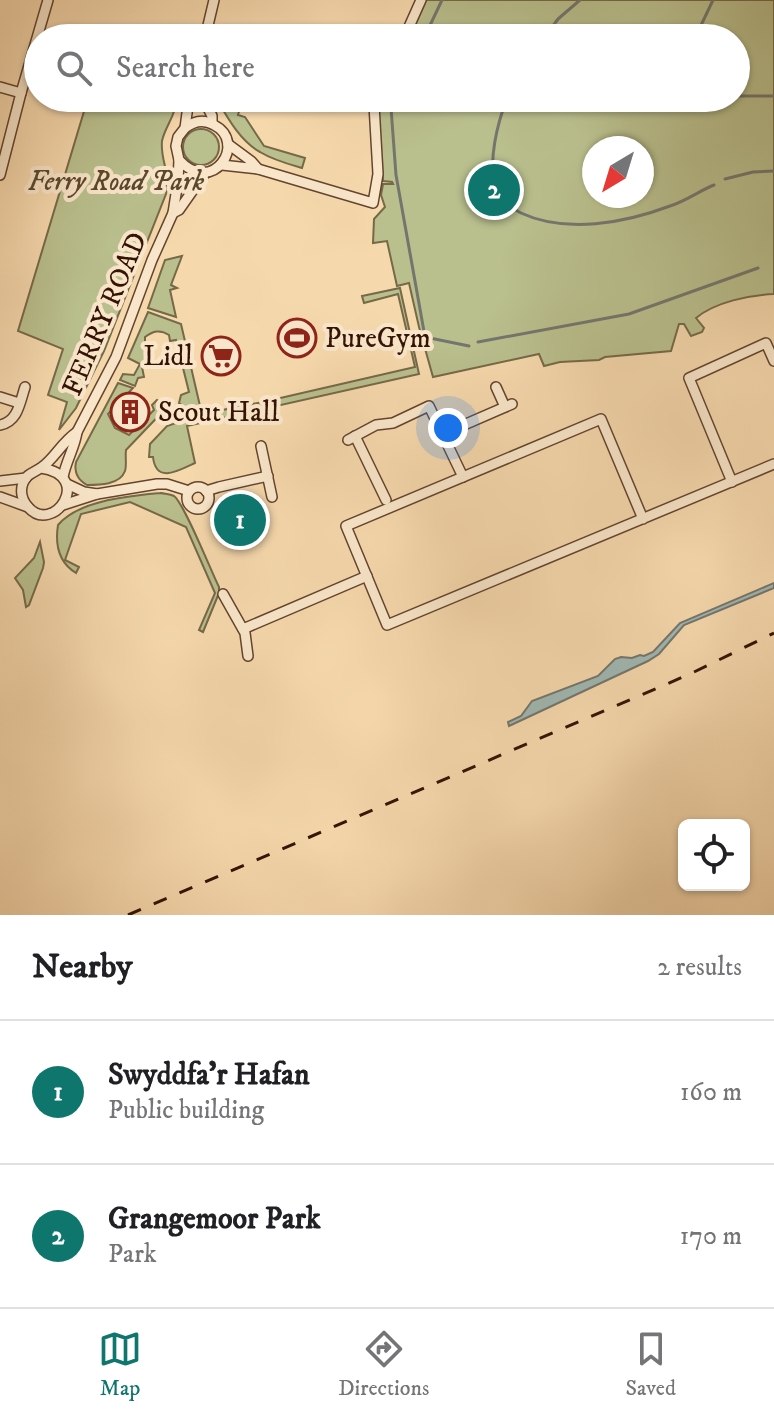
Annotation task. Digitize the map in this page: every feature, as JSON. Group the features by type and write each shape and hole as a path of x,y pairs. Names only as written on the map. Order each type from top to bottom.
{"street":[{"path":"41,24 48,0"},
{"path":"208,24 214,0"},
{"path":"410,24 421,0"},
{"path":"0,175 24,83"},
{"path":"0,87 21,93"},
{"name":"FERRY ROAD","path":"63,505 67,496 66,461 77,432 116,357 173,213 178,185 176,146 185,128 187,112"},
{"path":"210,112 212,123"},
{"path":"185,128 196,122 212,123 220,128 228,144 228,153 222,165 258,169 373,203 378,174 374,112"},
{"path":"228,144 258,169"},
{"path":"179,160 196,173 205,173"},
{"name":"FERRY ROAD","path":"173,213 179,210 205,173 222,165"},
{"path":"732,482 689,378 766,343 774,361"},
{"path":"0,425 12,421 25,387"},
{"path":"443,434 509,406 496,387"},
{"path":"0,397 19,403"},
{"path":"386,500 352,438 376,425 393,423 429,406 463,477"},
{"path":"643,519 601,419 346,526 387,625 643,519 732,482 774,464"},
{"name":"FERRY ROAD","path":"0,481 26,478 41,468 67,438 77,432"},
{"path":"261,446 272,497"},
{"path":"41,468 54,470 84,492 97,494"},
{"path":"206,491 208,502 205,507 191,508 187,497 189,491 196,487 206,491 268,476"},
{"path":"26,478 22,493 28,507"},
{"path":"0,497 43,514 97,494 157,484 189,491"},
{"path":"243,629 367,576"},
{"path":"223,594 243,629 248,656"}],"green space":[{"path":"426,0 774,0 774,294 744,298 704,312 696,318 704,328 702,332 691,336 684,324 679,324 671,351 544,366 539,354 433,377 409,283 397,286 387,241 373,243 374,219 385,207 381,195 383,184 392,182 383,181 378,112 750,112 750,24 415,24"},
{"name":"Ferry Road Park","path":"84,112 174,112 162,141 166,194 104,351 76,408 59,430 67,402 48,395 63,349 18,331"},
{"path":"225,112 239,112 238,115 245,117 264,146 305,158 302,168 265,155 246,142"},
{"path":"201,129 214,134 219,147 214,160 201,165 188,160 183,147 188,134"},
{"path":"182,256 171,285 177,288 170,290 176,317 148,308 165,260"},
{"path":"400,288 419,374 187,426 195,463 169,473 158,470 153,457 149,457 150,444 167,426 202,414 415,367 398,294 364,303 362,296"},
{"path":"148,312 181,324 200,406 186,408 179,403 181,395 189,392 176,340 170,341 169,335 163,332 154,332 145,337 149,365 142,367 144,377 138,378 135,386 120,380 123,374 134,375 140,364 128,358"},
{"path":"118,383 133,388 108,414 115,428 129,435 154,410 152,405 157,400 169,405 126,450 126,469 119,479 87,485 77,475 76,462"},
{"path":"161,493 174,496 178,501 219,587 203,632 199,630 215,593 186,527 130,502 81,514 65,560 79,567 76,573 65,564 59,552 58,525 79,510 106,501"},
{"path":"40,542 43,568 26,607 23,590 15,578 34,558"}],"water":[{"path":"774,583 774,588 684,625 659,654 648,661 509,726 508,722 521,716 532,701 598,676 615,659 653,652 680,623"}],"waterway":[{"path":"431,24 442,0"},
{"path":"554,24 580,0"},
{"path":"702,24 713,0"},
{"path":"750,96 774,96"},
{"path":"391,112 396,175 425,337 469,346"},
{"path":"502,112 493,166 496,188 509,206 538,219 576,224 615,221 676,204 714,185"},
{"path":"725,179 774,171"},
{"path":"478,342 629,314 758,268"}],"railway":[{"path":"128,915 690,674 774,633"}],"place":[{"name":"Grangemoor Park","path":"494,190"},
{"name":"PureGym","path":"297,338"},
{"name":"Lidl","path":"221,356"},
{"name":"Scout Hall","path":"130,412"},
{"name":"Swyddfa’r Hafan","path":"240,520"}]}
